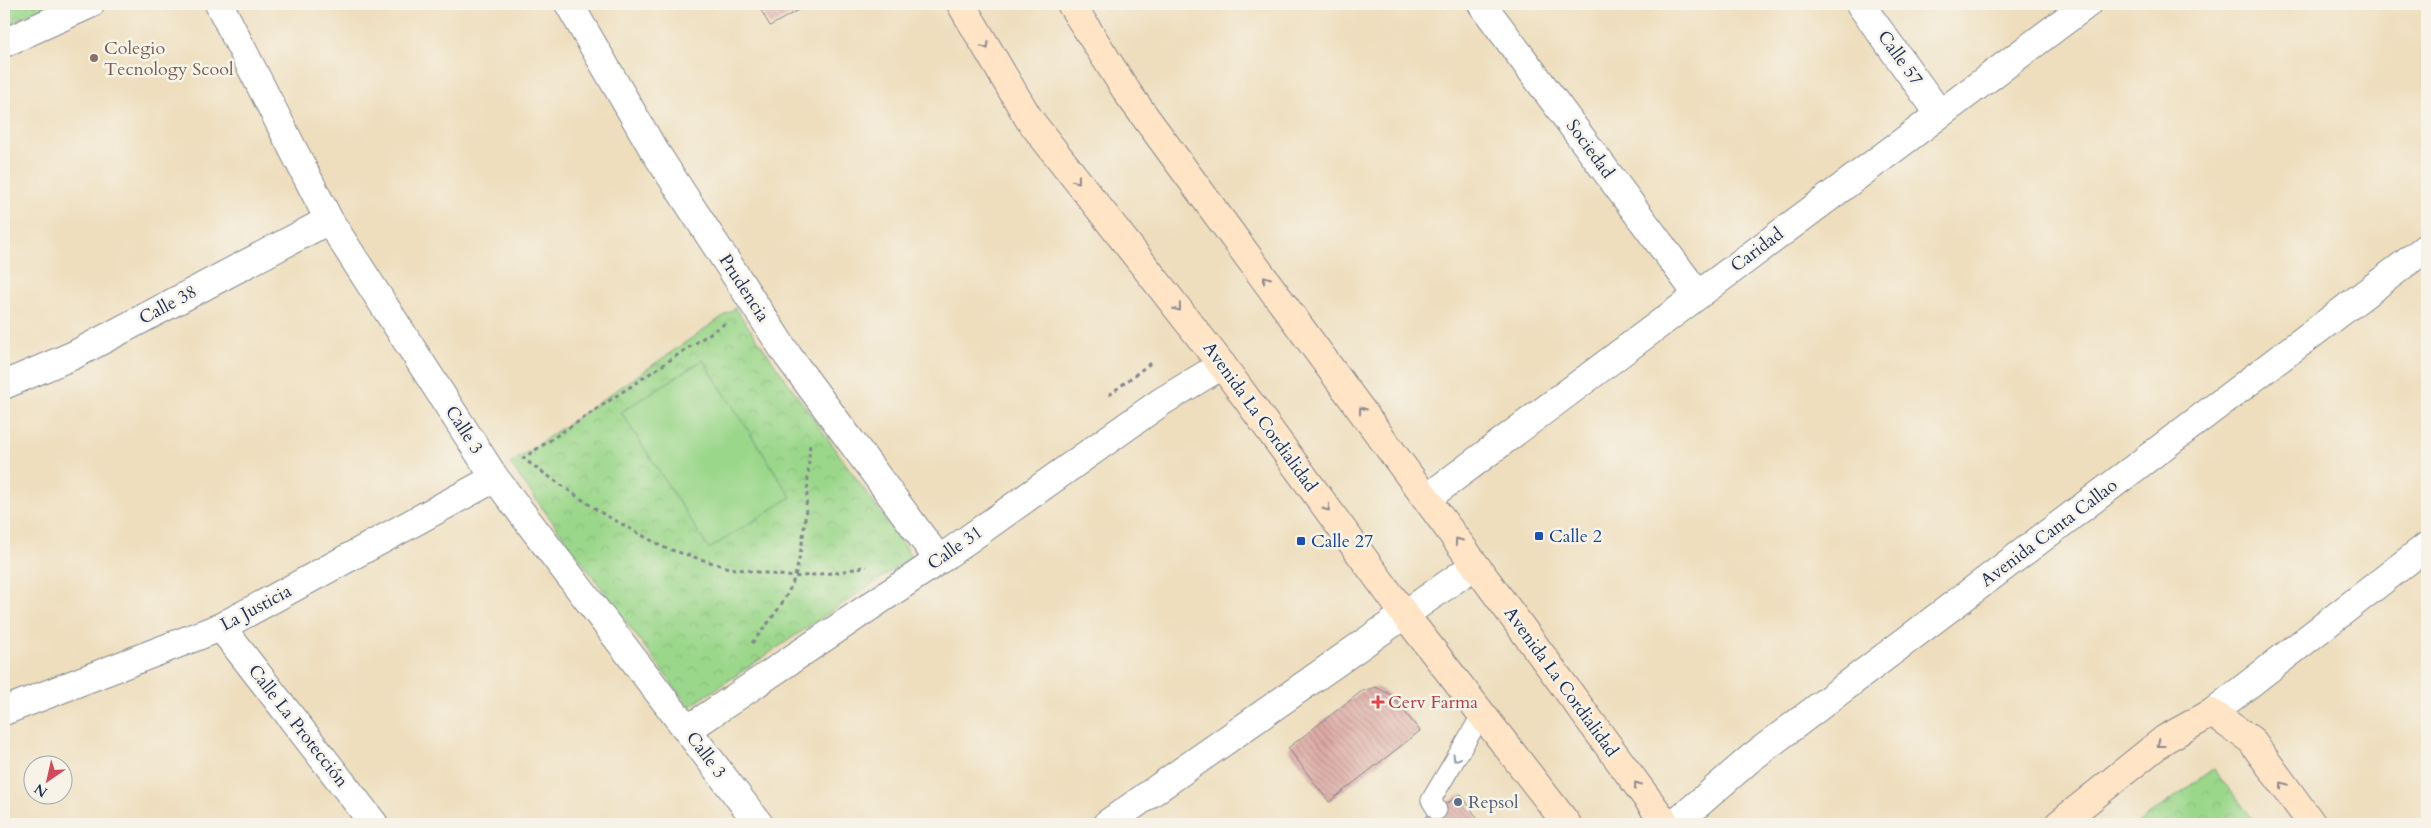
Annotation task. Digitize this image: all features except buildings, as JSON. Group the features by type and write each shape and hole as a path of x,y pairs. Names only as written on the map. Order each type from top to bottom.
{"main road":[{"name":"Avenida La Cordialidad","path":"961,4 1030,119 1222,364 1405,615 1481,716 1567,824"},
{"name":"Avenida La Cordialidad","path":"1071,4 1129,95 1666,824"},
{"path":"2059,824 2165,739 2212,713 2251,740 2312,824"}],"street":[{"path":"4,44 90,4"},
{"name":"Calle 3","path":"219,4 330,220 495,478 759,824"},
{"name":"Prudencia","path":"569,4 652,147 788,356 939,560"},
{"name":"Sociedad","path":"1482,4 1698,295"},
{"name":"Calle 57","path":"1860,4 1939,113"},
{"name":"Caridad","path":"1427,498 2087,4"},
{"name":"Calle 38","path":"4,385 74,355 330,220"},
{"name":"Avenida Canta Callao","path":"1675,824 1751,758 2427,247"},
{"name":"Calle 31","path":"687,730 939,560 1161,402 1222,364"},
{"name":"La Justicia","path":"4,711 221,627 495,478"},
{"path":"2212,713 2427,546"},
{"path":"1107,824 1475,565"},
{"name":"Calle La Protección","path":"221,627 374,824"}],"lane":[{"path":"1437,810 1431,800 1481,716"}],"path":[{"path":"495,478 754,304"},
{"path":"724,324 730,332"},
{"path":"805,435 816,450"},
{"path":"748,649 778,609 794,577 805,519 810,443"},
{"path":"523,459 600,512 665,548 729,568 794,577 840,572 875,564"}],"green space":[{"path":"4,4 50,4 4,27"},
{"path":"735,308 912,557 689,707 510,464"},
{"path":"703,360 791,497 709,549 621,412"},
{"path":"2213,769 2257,824 2137,824"}],"place":[{"name":"Colegio Tecnology Scool","path":"94,58"},
{"name":"Calle 2","path":"1539,536"},
{"name":"Calle 27","path":"1301,541"},
{"name":"Cerv Farma","path":"1378,702"},
{"name":"Repsol","path":"1458,802"}]}
